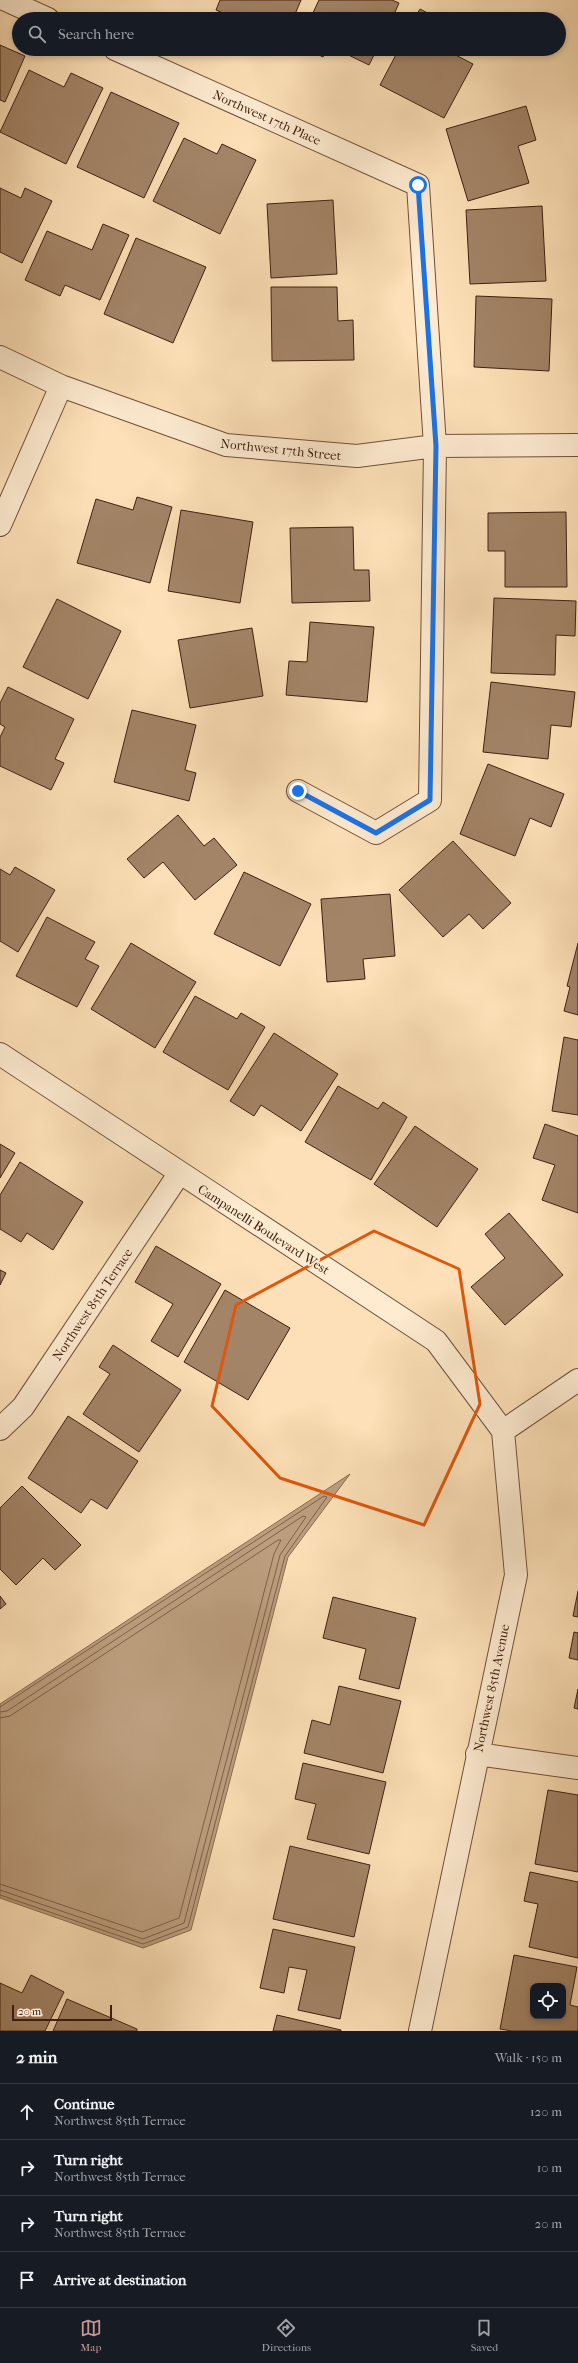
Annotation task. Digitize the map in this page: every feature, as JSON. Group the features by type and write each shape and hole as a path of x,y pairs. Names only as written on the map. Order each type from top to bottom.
{"street":[{"path":"6,0 33,12"},
{"name":"Northwest 17th Place","path":"131,56 418,185 436,446"},
{"name":"Northwest 17th Street","path":"0,357 61,386 226,445 357,456 436,446 578,444"},
{"path":"0,525 61,386"},
{"path":"298,791 376,833 430,800 436,446"},
{"name":"Campanelli Boulevard West","path":"0,1054 179,1174 436,1341 503,1431"},
{"name":"Northwest 85th Terrace","path":"0,1429 23,1407 179,1174"},
{"path":"503,1431 578,1380"},
{"name":"Northwest 85th Avenue","path":"420,2031 477,1754 516,1575 503,1431"},
{"path":"477,1754 578,1768"}],"highlighted area":[{"path":"374,1231 459,1269 480,1404 424,1525 280,1478 212,1406 236,1305"}],"water":[{"path":"350,1474 288,1557 191,1930 143,1948 0,1898 0,1704"}],"building":[{"path":"220,0 301,0 296,12 221,12 216,10"},
{"path":"319,0 392,0 399,3 395,12 313,12"},
{"path":"420,9 426,12 418,12"},
{"path":"0,45 12,50 12,56 25,56 5,102 0,100"},
{"path":"350,56 374,56 369,65"},
{"path":"395,56 458,56 473,64 444,118 380,85"},
{"path":"29,70 64,87 71,73 103,88 66,164 0,132"},
{"path":"111,92 179,123 144,198 77,167"},
{"path":"526,106 536,140 518,146 529,183 468,201 446,129"},
{"path":"184,138 217,154 222,144 256,160 220,234 153,201"},
{"path":"0,188 21,198 25,188 52,201 22,263 0,252"},
{"path":"333,200 337,274 271,278 267,204"},
{"path":"542,206 546,281 470,284 466,210"},
{"path":"103,224 129,235 100,300 65,285 60,296 25,280 47,231 92,250"},
{"path":"136,238 206,267 173,343 104,314"},
{"path":"271,287 337,287 338,321 353,320 354,360 272,361"},
{"path":"476,296 552,299 549,371 474,367"},
{"path":"137,497 172,507 150,583 77,563 96,499 133,510"},
{"path":"181,510 253,522 240,603 168,591"},
{"path":"566,512 567,587 505,587 505,551 488,551 488,513"},
{"path":"353,527 354,570 369,570 370,601 292,603 290,528"},
{"path":"494,598 576,601 575,636 556,635 555,675 491,673"},
{"path":"57,599 121,631 88,699 23,667"},
{"path":"310,622 374,627 367,702 286,695 289,661 307,662"},
{"path":"252,628 263,696 190,708 178,640"},
{"path":"491,682 575,692 571,727 551,725 548,759 483,752"},
{"path":"8,687 74,719 55,759 64,763 51,790 0,766 0,737 5,727 0,724 0,703"},
{"path":"132,710 196,725 185,770 196,773 189,801 114,782"},
{"path":"488,764 564,794 551,827 530,818 515,856 460,834"},
{"path":"178,815 204,846 214,838 237,865 195,900 163,862 144,878 127,859"},
{"path":"453,841 511,903 483,929 469,914 443,937 399,890"},
{"path":"15,867 55,890 18,952 0,941 0,869 10,875"},
{"path":"244,872 311,904 280,966 214,934"},
{"path":"390,894 395,956 363,959 365,979 327,982 321,899"},
{"path":"47,917 95,942 85,959 99,966 77,1007 16,976"},
{"path":"131,943 196,982 155,1048 91,1009"},
{"path":"578,943 578,1015 564,1011 570,987 567,986"},
{"path":"195,996 237,1019 241,1013 265,1027 228,1090 163,1052"},
{"path":"274,1033 338,1074 301,1131 261,1105 254,1116 230,1101"},
{"path":"564,1037 578,1040 578,1115 552,1111"},
{"path":"338,1086 378,1109 383,1102 407,1117 371,1180 305,1142"},
{"path":"545,1124 578,1136 578,1213 542,1200 555,1165 533,1158"},
{"path":"415,1126 478,1169 437,1227 374,1184"},
{"path":"0,1144 15,1153 0,1178"},
{"path":"20,1162 83,1202 53,1250 27,1233 21,1242 0,1229 0,1195"},
{"path":"509,1213 563,1275 505,1325 471,1287 505,1258 485,1234"},
{"path":"156,1246 221,1284 178,1357 151,1341 173,1304 135,1282"},
{"path":"0,1270 6,1273 0,1285"},
{"path":"225,1290 290,1328 248,1400 184,1362"},
{"path":"113,1345 181,1390 139,1452 83,1414 110,1374 99,1367"},
{"path":"68,1416 138,1461 107,1509 91,1499 81,1513 28,1478"},
{"path":"22,1486 81,1545 55,1570 43,1558 16,1585 0,1569 0,1508"},
{"path":"578,1591 578,1617 573,1616"},
{"path":"0,1596 6,1604 0,1609"},
{"path":"333,1597 416,1618 399,1689 359,1679 366,1649 323,1638"},
{"path":"574,1632 578,1633 578,1660 569,1658"},
{"path":"339,1686 401,1701 383,1773 304,1753 312,1720 330,1725"},
{"path":"578,1689 578,1709 574,1708"},
{"path":"303,1763 386,1782 369,1854 307,1839 316,1804 295,1799"},
{"path":"548,1790 578,1795 578,1872 535,1864"},
{"path":"290,1846 370,1865 354,1937 273,1919"},
{"path":"530,1872 578,1882 578,1958 529,1947 538,1904 524,1901"},
{"path":"273,1929 355,1947 340,2019 298,2010 307,1970 289,1967 284,1993 260,1988"},
{"path":"514,1955 577,1967 570,2005 578,2007 578,2031 512,2031 500,2029"},
{"path":"31,1975 64,1992 45,2031 0,2031 0,1983 22,1993"},
{"path":"67,1999 137,2029 137,2031 53,2031"},
{"path":"277,2015 341,2030 341,2031 273,2031"}],"route":[{"path":"298,791 376,833 430,800 436,446 418,185"}]}
